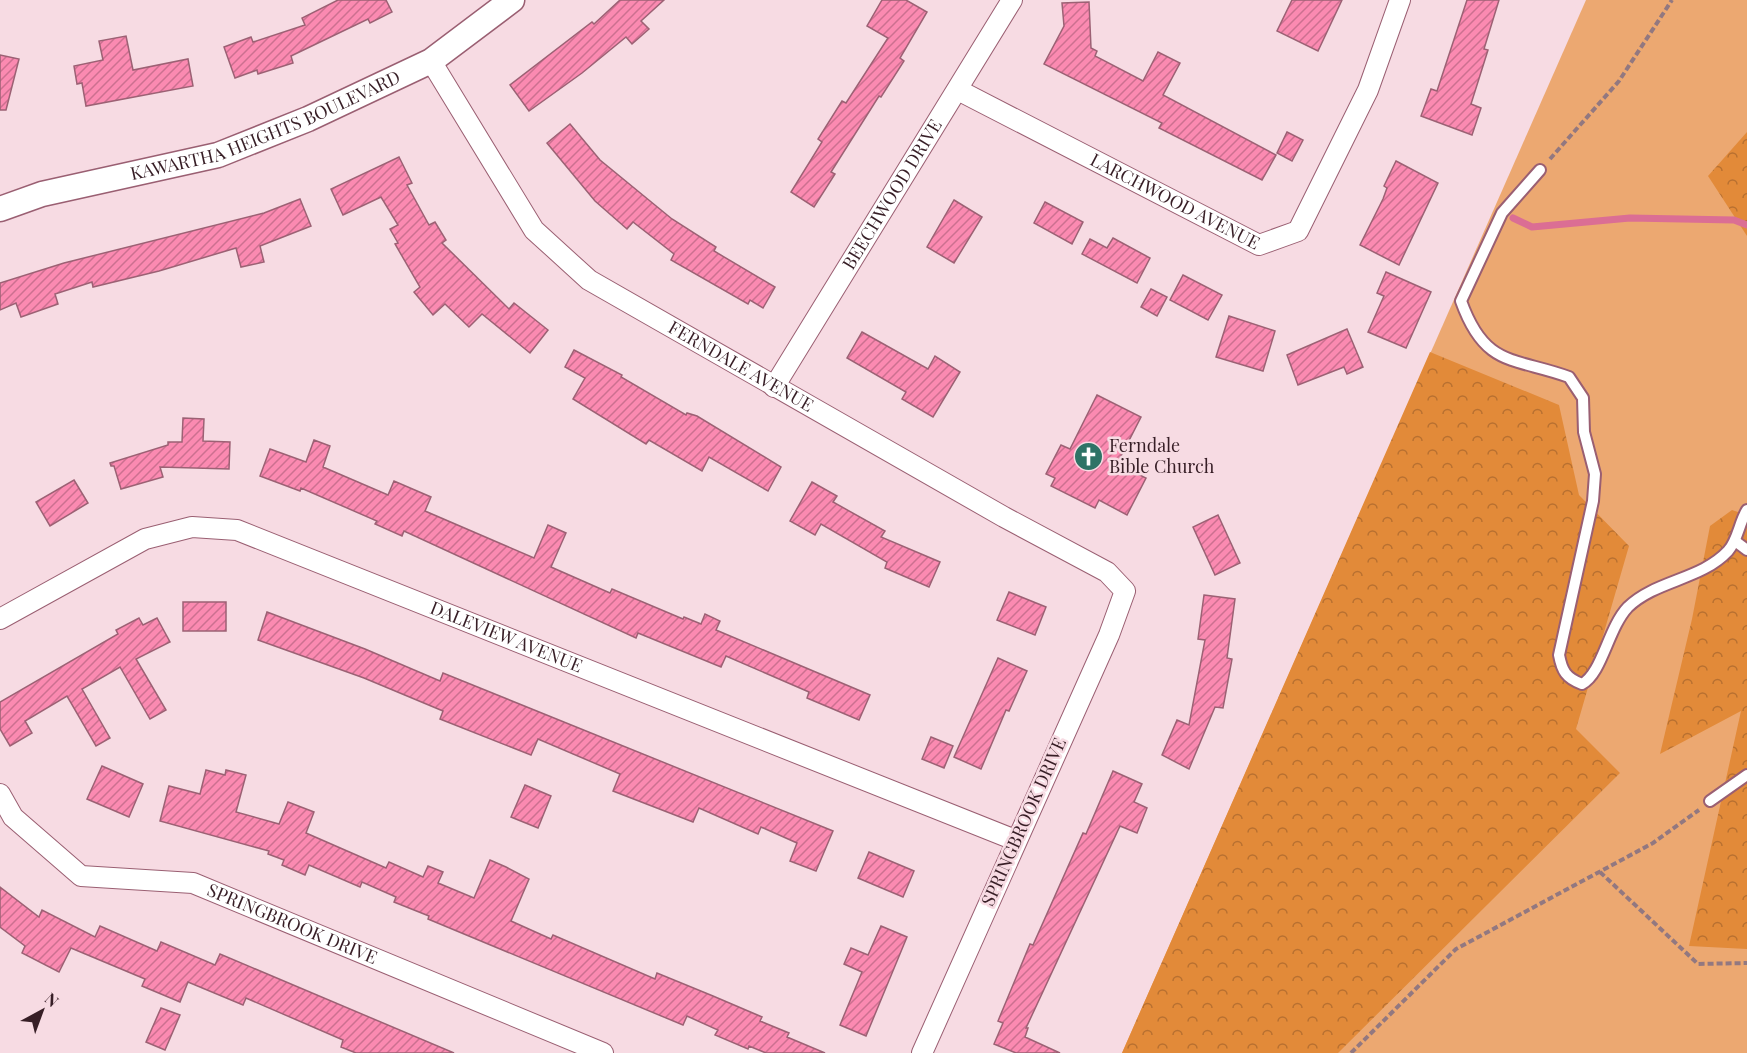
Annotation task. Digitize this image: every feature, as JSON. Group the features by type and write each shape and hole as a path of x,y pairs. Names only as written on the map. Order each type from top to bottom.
{"street":[{"name":"KAWARTHA HEIGHTS BOULEVARD","path":"0,209 42,194 218,155 308,118 431,61 512,0"},
{"name":"BEECHWOOD DRIVE","path":"774,387 1012,0"},
{"name":"LARCHWOOD AVENUE","path":"958,90 1259,245 1298,231 1368,90 1400,0"},
{"name":"FERNDALE AVENUE","path":"431,61 534,230 589,280 1004,518 1107,572 1125,591"},
{"name":"DALEVIEW AVENUE","path":"0,619 145,539 192,527 237,530 1015,840"},
{"name":"SPRINGBROOK DRIVE","path":"922,1053 1108,635 1125,591"},
{"name":"SPRINGBROOK DRIVE","path":"0,794 13,817 81,876 194,884 603,1053"}],"lane":[{"path":"1540,170 1502,213 1461,301 1478,335 1498,357 1569,377 1583,398 1584,432 1595,474 1594,492 1559,655 1562,670 1572,681 1582,684 1590,680 1597,671 1609,636 1629,606 1699,573 1720,558 1735,541 1747,510"},
{"path":"1735,541 1747,550"},
{"path":"1710,801 1747,776"}],"path":[{"path":"1540,170 1619,81 1672,0"},
{"path":"1351,1053 1456,949 1653,843 1710,801"},
{"path":"1600,872 1698,964 1747,963"}],"shaded area":[{"path":"1586,0 1747,0 1747,1053 1122,1053"}],"green space":[{"path":"1747,132 1747,236 1708,176"},
{"path":"1430,352 1559,405 1579,495 1629,546 1576,729 1620,773 1338,1053 1122,1053"},
{"path":"1732,510 1747,515 1747,949 1689,946 1741,711 1660,754 1692,619 1710,526"}],"building":[{"path":"338,0 386,0 392,12 370,23 368,19 291,56 293,63 258,74 257,70 235,78 224,47 251,37 253,42 305,25 302,18"},
{"path":"620,0 664,0 641,21 649,29 632,44 626,37 582,73 529,111 510,85 592,22 594,24"},
{"path":"882,0 906,0 927,12 900,58 904,61 831,172 835,174 814,207 791,192 822,142 818,139 842,101 846,103 888,38 867,26"},
{"path":"1292,0 1342,0 1318,51 1277,31"},
{"path":"1467,0 1499,0 1484,49 1488,50 1471,104 1481,108 1472,135 1421,116 1431,89 1437,91"},
{"path":"1089,2 1091,48 1097,51 1095,56 1143,81 1158,52 1180,63 1163,95 1276,155 1262,180 1159,128 1162,123 1044,64 1064,26 1062,3"},
{"path":"126,36 133,70 188,59 193,86 86,106 82,83 77,84 74,66 103,60 99,41"},
{"path":"0,55 19,59 6,110 0,110"},
{"path":"570,124 600,160 672,219 716,247 714,251 775,287 763,308 750,300 748,304 671,260 674,254 633,222 627,229 595,201 547,143"},
{"path":"1287,132 1303,140 1292,161 1277,153"},
{"path":"399,157 412,183 407,185 429,225 435,222 446,240 442,243 509,309 514,303 548,330 530,353 482,314 469,327 445,304 433,315 414,292 420,287 395,244 398,243 390,229 398,225 381,197 343,215 331,189"},
{"path":"1396,161 1438,183 1399,265 1360,245 1383,199 1387,188 1384,186"},
{"path":"300,199 311,226 260,246 264,262 241,267 236,248 159,271 93,287 92,282 55,294 58,304 21,317 16,303 0,310 0,283 64,263 264,213"},
{"path":"954,200 982,217 954,263 927,247"},
{"path":"1045,202 1083,222 1072,244 1034,223"},
{"path":"1113,238 1150,258 1137,283 1082,254 1090,239 1107,248"},
{"path":"1386,272 1431,292 1406,348 1368,332 1384,296 1377,293"},
{"path":"1183,275 1222,295 1208,320 1170,300"},
{"path":"1151,289 1167,297 1157,316 1141,307"},
{"path":"1229,316 1275,331 1263,371 1216,357"},
{"path":"1347,329 1363,367 1347,374 1344,367 1298,385 1287,355"},
{"path":"862,332 928,369 935,356 960,372 933,417 902,399 906,392 847,358"},
{"path":"574,350 622,375 621,377 686,415 687,413 697,416 781,467 768,491 709,457 702,471 649,440 646,444 573,399 585,378 565,367"},
{"name":"Ferndale Bible Church","path":"1097,395 1141,417 1117,464 1146,478 1127,515 1099,500 1095,508 1051,486 1055,478 1046,474 1061,445 1070,449"},
{"path":"183,418 204,419 203,441 230,442 229,469 160,467 163,477 121,489 114,466 110,463 168,445 168,442 182,442"},
{"path":"314,440 330,446 323,467 388,495 394,481 431,497 425,511 534,558 548,525 566,533 551,567 610,593 612,589 683,619 684,617 701,624 705,614 720,621 716,630 870,695 859,720 807,698 809,692 726,656 721,667 638,633 636,638 404,531 402,536 375,524 377,521 301,488 300,491 260,476 270,449 306,462"},
{"path":"74,480 88,503 50,526 36,502"},
{"path":"812,482 837,496 833,502 885,531 881,537 940,562 929,587 885,568 887,562 821,524 815,535 790,521"},
{"path":"1218,515 1240,563 1215,575 1193,527"},
{"path":"1009,592 1046,607 1035,635 997,620"},
{"path":"1204,595 1235,599 1227,658 1232,659 1223,708 1215,707 1189,769 1162,755 1177,720 1189,725 1205,640 1198,639"},
{"path":"183,602 226,602 226,631 183,631"},
{"path":"267,612 365,649 440,681 443,673 833,831 816,871 790,861 797,843 761,827 758,834 699,808 693,822 613,791 620,774 538,739 531,755 440,719 443,711 364,678 258,640"},
{"path":"139,618 143,625 157,618 170,642 136,659 166,710 150,719 120,667 82,689 110,738 96,746 67,696 25,721 32,733 10,746 0,729 0,702 118,634 116,630"},
{"path":"998,658 1027,671 1009,711 1006,710 981,769 954,757"},
{"path":"931,737 953,746 944,768 922,759"},
{"path":"102,766 143,784 129,817 87,799"},
{"path":"206,770 225,775 226,770 246,775 236,812 279,824 288,802 314,812 306,833 386,868 389,862 423,877 428,866 443,872 438,883 474,898 490,860 506,867 529,879 511,921 551,939 553,935 655,979 657,973 713,996 762,1017 760,1021 789,1033 787,1037 825,1053 766,1053 749,1046 748,1049 715,1035 718,1030 687,1016 683,1025 428,919 429,916 394,902 396,897 362,882 360,887 309,865 305,875 282,865 284,860 268,854 269,851 160,821 169,786 200,794"},
{"path":"1113,771 1142,784 1134,802 1147,808 1137,833 1120,826 1026,1028 1028,1028 1025,1037 1060,1053 1016,1053 994,1044 1003,1023 998,1021 1030,944 1033,945"},
{"path":"525,785 551,796 538,828 511,817"},
{"path":"869,852 914,871 903,897 858,878"},
{"path":"0,887 39,917 42,910 95,937 100,926 157,951 161,942 215,965 220,954 454,1053 356,1053 341,1047 343,1040 246,998 243,1005 188,982 180,1002 142,986 145,979 71,948 59,972 22,953 25,946 0,927"},
{"path":"881,926 907,937 866,1036 840,1025 862,972 844,964 851,948 868,955"},
{"path":"161,1008 180,1015 165,1050 146,1042"}],"waterway":[{"path":"1513,218 1532,227 1630,218 1734,220 1747,225"}],"place":[{"name":"Ferndale Bible Church","path":"1088,456"}]}
